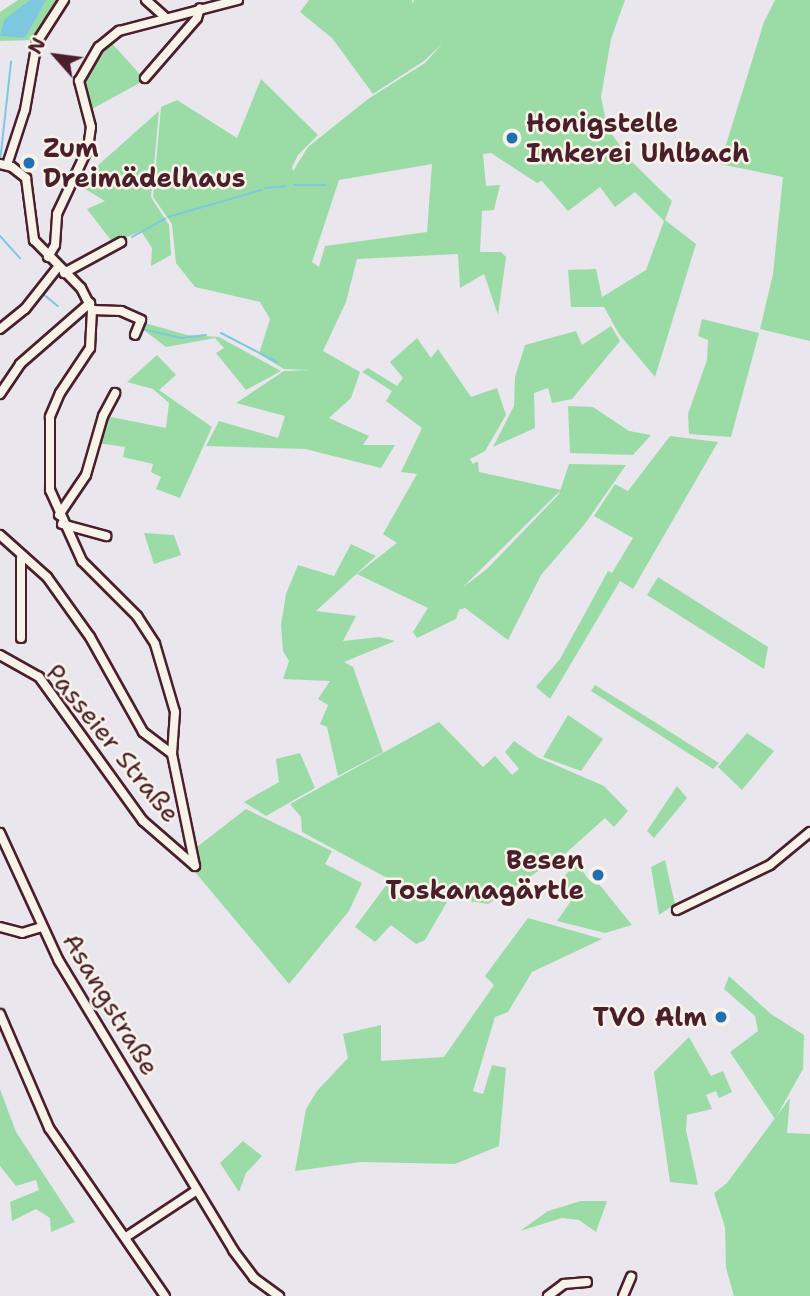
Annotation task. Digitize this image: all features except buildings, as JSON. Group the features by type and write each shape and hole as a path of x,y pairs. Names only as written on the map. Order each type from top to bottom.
{"street":[{"path":"60,520 48,479 49,425 60,393 90,348 91,307 48,257 33,235 28,182 4,164 25,110 37,43 64,0"},
{"path":"146,0 164,16"},
{"path":"48,257 55,246 57,214 88,148 91,127 79,86 81,74 109,37 164,16 238,0"},
{"path":"145,78 197,18 200,8"},
{"path":"0,330 25,309 61,270 121,242"},
{"path":"0,394 20,364 91,307 121,311 141,320 135,335"},
{"path":"60,520 86,475 107,403 115,393"},
{"path":"60,520 106,536"},
{"name":"Passeier Straße","path":"0,655 39,677 143,821 194,867 198,861 184,827 172,754 175,712 149,632 94,575 60,520"},
{"path":"0,535 21,558 47,577 90,637 143,732 172,754"},
{"path":"21,558 22,638"},
{"path":"677,910 764,869 810,832"},
{"name":"Asangstraße","path":"0,834 42,927 197,1190 245,1268 279,1296"},
{"path":"0,927 22,933 42,927"},
{"path":"0,1014 49,1128 165,1296"},
{"path":"126,1237 197,1190"},
{"path":"624,1296 631,1277"},
{"path":"548,1296 564,1284 587,1282"}],"green space":[{"path":"18,0 62,0 35,40 0,41 0,12"},
{"path":"309,0 412,0 413,4 414,0 625,0 611,39 601,97 607,127 629,159 672,201 665,220 696,244 655,377 619,334 604,307 571,307 568,270 596,269 602,297 646,270 664,221 635,192 615,207 600,187 568,211 542,181 537,183 491,153 483,154 486,186 500,185 494,210 482,211 480,252 501,252 506,257 498,315 484,274 460,288 458,254 357,259 346,302 323,351 360,372 351,398 329,418 369,436 363,445 395,445 381,468 305,449 206,446 219,421 278,438 285,416 236,403 284,371 312,370 284,369 259,354 270,319 260,302 195,287 176,263 172,224 153,197 161,107 177,100 237,138 261,79 318,135 298,155 292,167 293,171 308,147 368,99 425,63 443,43 424,61 373,94 332,38 300,12","holes":["432,164 427,232 325,246 319,267 312,262 339,180"]},
{"path":"775,0 810,0 810,341 760,329 773,274 783,177 720,164 764,22"},
{"path":"109,40 145,80 90,110 81,81"},
{"path":"159,111 151,197 169,225 171,255 151,266 152,248 141,231 113,243 87,209 105,201 77,184"},
{"path":"702,319 759,333 731,437 689,434 688,414 707,360 708,340 698,336"},
{"path":"145,323 187,335 219,337 281,371 246,390 216,353 224,348 215,338 166,347 141,328"},
{"path":"611,326 620,341 572,399 552,403 548,388 534,393 535,428 493,447 514,406 515,377 525,345 576,331 582,345"},
{"path":"417,338 431,358 438,349 471,397 497,388 506,415 485,451 470,459 473,464 478,461 479,472 560,490 569,464 626,465 584,525 541,575 508,640 465,608 459,610 456,619 417,638 413,632 428,608 357,574 397,543 383,534 417,474 401,472 422,428 386,401 392,391 362,372 368,368 397,386 403,378 390,362","holes":["560,491 487,569 462,588"]},
{"path":"157,355 176,375 159,390 212,427 180,498 156,489 161,477 151,472 153,464 123,457 125,447 98,443 106,416 166,428 169,403 153,389 127,382"},
{"path":"568,406 593,407 629,431 651,435 633,455 570,453"},
{"path":"670,436 718,442 633,589 620,581 550,699 536,687 560,659 608,571 612,573 633,538 594,516 615,484 628,491"},
{"path":"144,533 174,535 181,555 154,564"},
{"path":"351,544 376,556 316,611 356,616 343,641 380,637 395,641 344,662 353,667 383,752 338,776 327,727 320,724 328,705 318,699 330,681 283,679 289,661 283,651 281,625 286,594 298,565 334,576"},
{"path":"658,577 768,647 764,669 647,595"},
{"path":"595,685 719,763 713,769 591,691"},
{"path":"568,715 603,739 581,771 543,757"},
{"path":"439,722 483,767 495,756 512,775 519,769 505,752 514,741 537,757 604,786 628,811 614,827 605,818 566,853 488,904 413,892 302,832 301,817 290,804"},
{"path":"747,733 774,751 742,790 718,767"},
{"path":"300,753 315,788 266,816 244,802 279,782 276,759"},
{"path":"677,786 687,798 654,838 647,831"},
{"path":"246,809 332,851 325,864 362,883 349,911 289,984 195,872 199,861 193,850"},
{"path":"665,860 675,904 659,915 651,867"},
{"path":"576,862 589,880 594,878 632,925 605,933 557,921 571,901 556,887"},
{"path":"387,884 417,898 447,902 425,940 416,944 391,925 375,942 355,927"},
{"path":"528,918 602,939 532,972 508,1012 495,1017 473,1091 483,1094 492,1065 506,1068 499,1146 455,1164 361,1162 295,1171 306,1109 317,1091 348,1058 343,1034 381,1025 381,1061 444,1057 494,985 485,976"},
{"path":"729,976 771,1014 804,1035 803,1069 775,1119 730,1052 758,1031 755,1016 724,989"},
{"path":"689,1037 711,1076 723,1071 732,1092 719,1098 716,1091 706,1095 712,1109 687,1115 686,1130 698,1185 670,1182 654,1072"},
{"path":"0,1089 16,1132 75,1222 51,1232 50,1218 36,1209 12,1221 10,1202 39,1190 36,1180 16,1186 0,1166"},
{"path":"790,1098 787,1133 810,1134 810,1296 734,1296 726,1268 725,1227 714,1193 727,1183"},
{"path":"243,1141 262,1156 246,1173 239,1192 220,1163"},
{"path":"581,1201 607,1201 596,1232 579,1220 562,1218 520,1231 548,1211"}],"water":[{"path":"30,0 46,0 25,38 0,36 4,20"}],"waterway":[{"path":"0,162 11,62"},
{"path":"294,185 326,185"},
{"path":"265,188 286,186"},
{"path":"168,217 261,190"},
{"path":"132,237 165,219"},
{"path":"0,236 20,258"},
{"path":"43,294 58,306"},
{"path":"142,329 182,338 206,335"},
{"path":"221,333 277,362"}],"place":[{"name":"Honigstelle Imkerei Uhlbach","path":"512,138"},
{"name":"Zum Dreimädelhaus","path":"29,163"},
{"name":"Besen Toskanagärtle","path":"598,875"},
{"name":"TVO Alm","path":"721,1017"}]}
